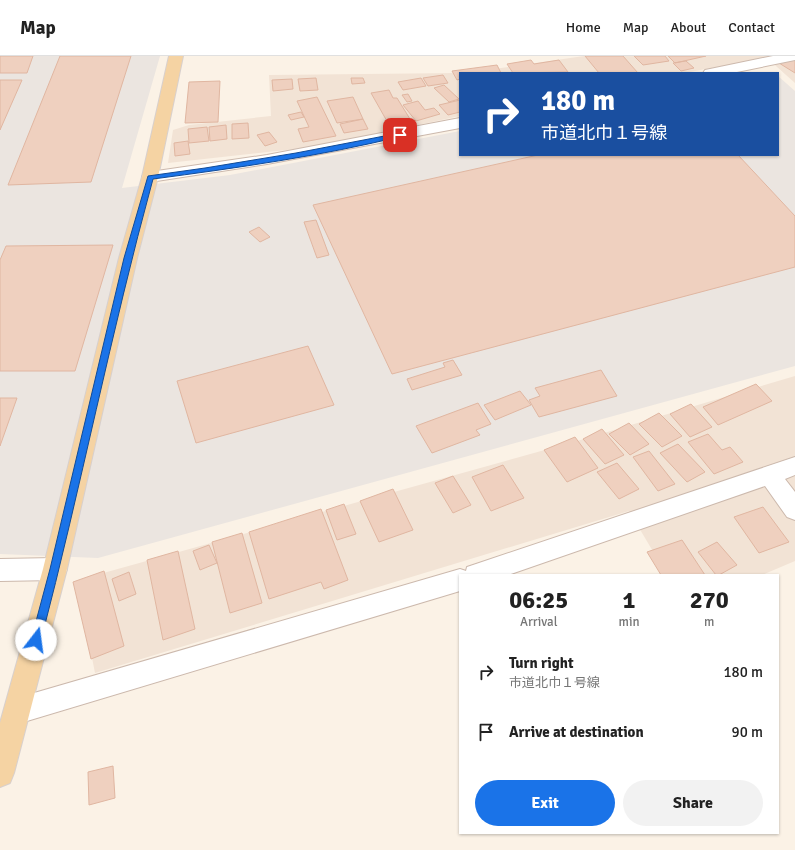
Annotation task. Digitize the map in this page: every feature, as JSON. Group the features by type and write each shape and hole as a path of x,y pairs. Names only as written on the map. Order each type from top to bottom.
{"main road":[{"path":"0,773 18,712 55,569 128,258 150,177 176,56"}],"street":[{"path":"715,72 795,56"},
{"path":"150,177 205,170 296,155 459,123"},
{"path":"479,574 795,466"},
{"path":"769,474 795,510"},
{"path":"0,570 55,569"},
{"path":"18,712 459,580"}],"shaded area":[{"path":"0,56 160,56 122,188 230,175 459,131 459,156 779,156 779,77 795,91 795,366 98,558 0,554"},
{"path":"584,56 795,56 795,83 767,58 690,72 473,72"},
{"path":"458,73 459,116 314,147 168,163 173,130 189,125 271,116 269,75"},
{"path":"795,376 795,561 764,574 666,574 629,511 95,673 83,612 89,577 584,439"}],"building":[{"path":"0,56 33,56 27,73 0,73"},
{"path":"60,56 131,56 91,182 8,185"},
{"path":"585,56 623,56 637,72 598,72"},
{"path":"634,56 665,56 669,61 643,65"},
{"path":"668,56 706,56 675,63"},
{"path":"795,58 795,73 779,63"},
{"path":"531,60 534,64 559,60 568,72 512,72 507,64"},
{"path":"686,61 694,68 681,71 673,63"},
{"path":"497,65 500,72 459,72 459,79 457,80 452,71"},
{"path":"443,75 448,83 428,86 423,78"},
{"path":"316,78 318,90 300,91 298,79"},
{"path":"351,78 363,78 365,83 352,84"},
{"path":"421,78 426,86 403,90 398,82"},
{"path":"292,79 293,89 273,91 272,80"},
{"path":"0,80 22,80 0,130"},
{"path":"220,81 218,122 185,123 189,82"},
{"path":"444,85 459,99 449,102 434,88"},
{"path":"389,90 393,98 397,98 410,119 388,123 371,93"},
{"path":"408,94 412,101 407,102 402,95"},
{"path":"317,97 336,136 303,142 298,129 309,127 297,101"},
{"path":"353,97 363,119 337,123 327,101"},
{"path":"459,100 459,112 448,115 439,105"},
{"path":"418,101 425,110 434,108 440,114 416,121 403,105"},
{"path":"301,112 304,117 291,120 288,115"},
{"path":"363,119 368,129 344,133 340,124"},
{"path":"248,123 249,138 232,139 232,124"},
{"path":"226,125 227,139 210,141 209,127"},
{"path":"207,127 209,141 189,143 188,129"},
{"path":"269,132 277,142 265,146 257,135"},
{"path":"188,141 190,154 175,156 174,143"},
{"path":"534,156 739,156 795,216 795,267 392,374 313,205"},
{"path":"316,220 329,255 317,258 304,222"},
{"path":"259,227 270,237 260,242 249,232"},
{"path":"113,245 75,371 0,371 0,260 6,246"},
{"path":"308,346 334,405 196,443 177,381"},
{"path":"453,360 462,375 412,390 407,379 445,367 443,363"},
{"path":"601,370 617,396 539,417 529,400 540,396 535,388"},
{"path":"756,384 772,401 718,425 703,407"},
{"path":"520,391 531,405 495,420 484,405"},
{"path":"0,398 17,398 0,446"},
{"path":"478,403 491,424 476,430 480,435 432,453 416,426"},
{"path":"691,404 712,427 690,437 670,414"},
{"path":"659,413 682,436 662,447 639,424"},
{"path":"629,423 649,444 630,455 609,434"},
{"path":"602,429 624,455 605,464 583,439"},
{"path":"708,434 722,450 730,447 743,462 714,474 688,442"},
{"path":"575,437 598,468 567,482 544,450"},
{"path":"678,444 705,472 687,482 660,453"},
{"path":"649,451 675,484 658,491 633,457"},
{"path":"617,463 639,489 619,499 597,472"},
{"path":"503,465 524,498 491,511 472,477"},
{"path":"453,476 471,505 453,513 435,483"},
{"path":"393,489 413,530 379,542 360,501"},
{"path":"344,504 356,534 337,540 326,510"},
{"path":"763,507 789,542 759,553 734,517"},
{"path":"321,509 348,580 324,589 321,582 269,599 249,532"},
{"path":"242,533 262,603 230,613 212,542"},
{"path":"682,540 704,574 660,574 647,552"},
{"path":"717,542 737,565 721,574 715,574 698,552"},
{"path":"209,545 217,563 200,570 193,551"},
{"path":"178,551 195,629 163,640 147,560"},
{"path":"104,571 124,646 91,659 73,582"},
{"path":"129,572 136,594 119,601 112,579"},
{"path":"113,766 115,798 89,805 88,772"}],"route":[{"path":"36,640 55,569 128,258 150,177 205,170 296,155 400,135"}]}
